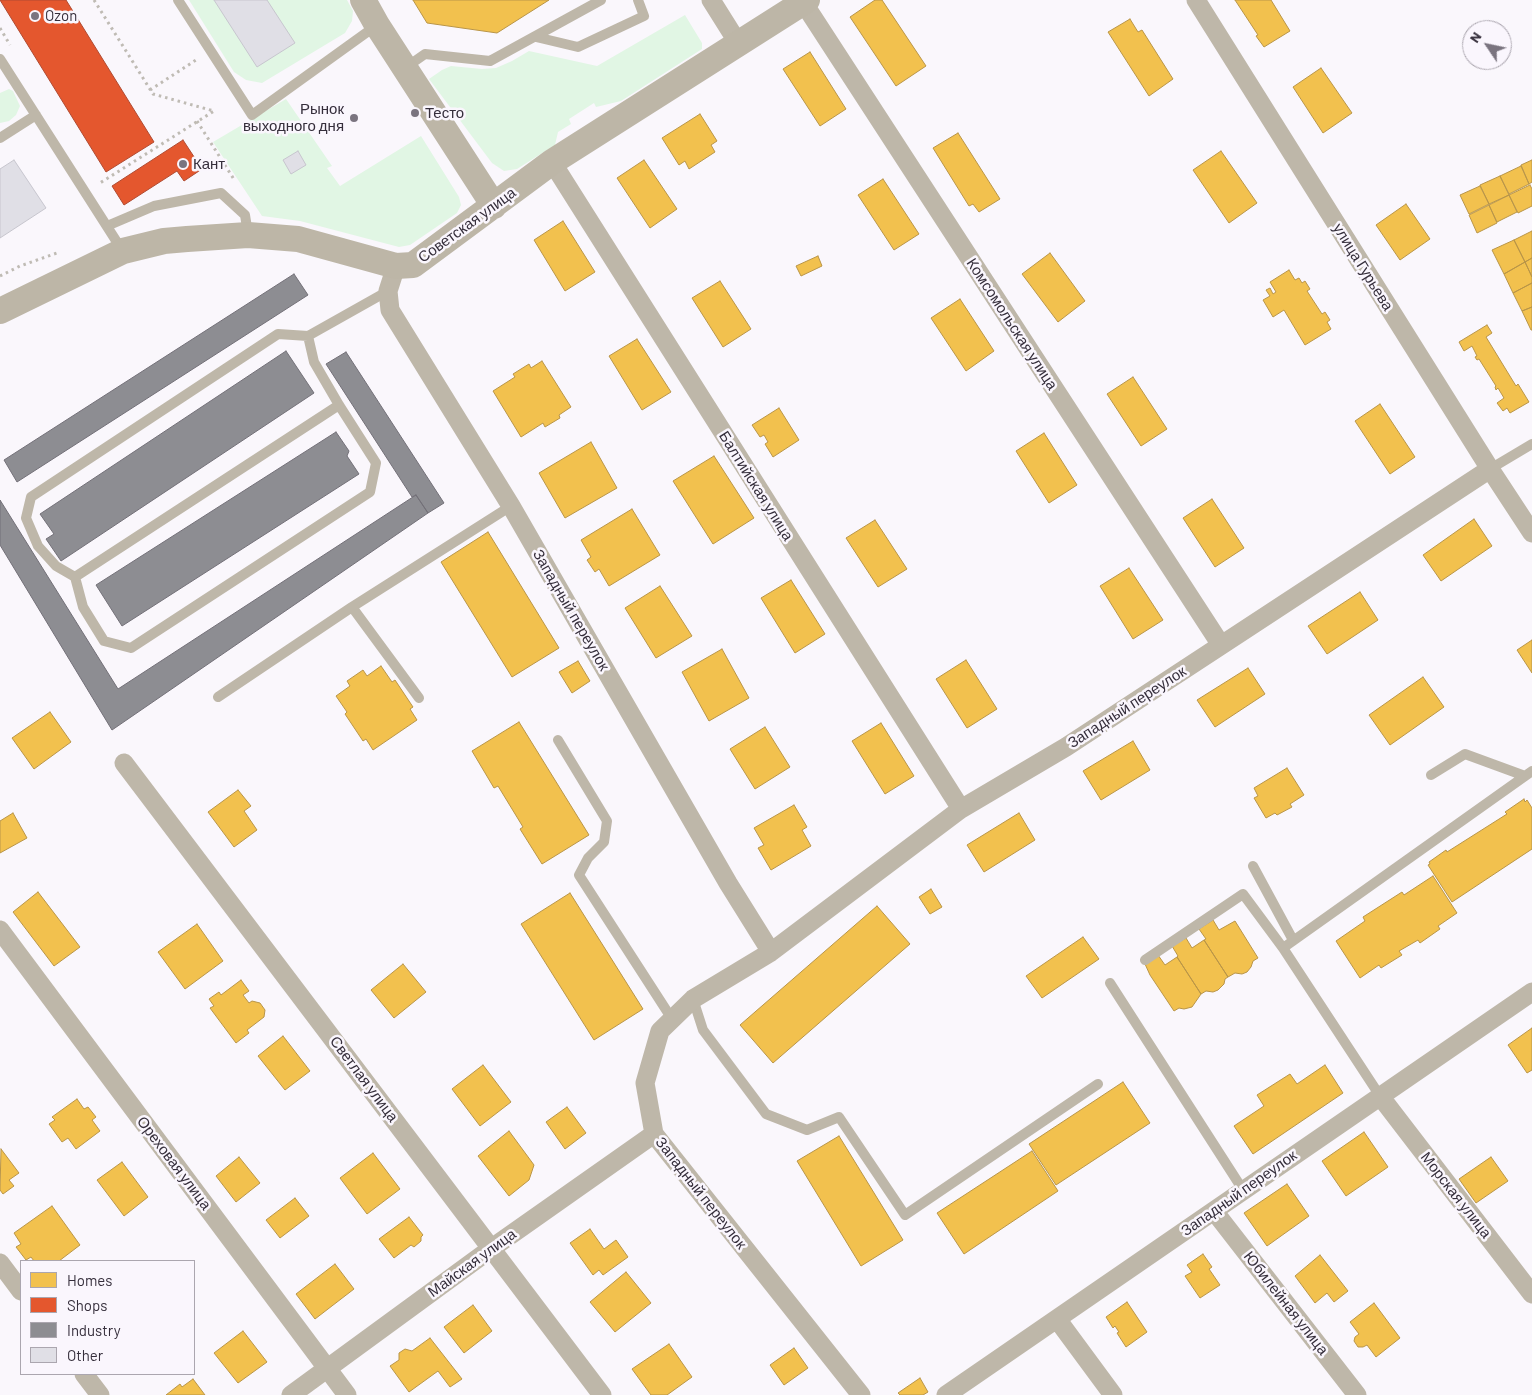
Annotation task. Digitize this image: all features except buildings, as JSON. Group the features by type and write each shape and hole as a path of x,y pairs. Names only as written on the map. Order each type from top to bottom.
{"street":[{"path":"363,0 377,25 494,206"},
{"path":"711,0 738,43"},
{"name":"улица Гурьева","path":"1196,0 1490,470 1532,533"},
{"name":"Советская улица","path":"0,311 123,251 164,241 248,235 298,239 396,266 413,265 552,162 805,1"},
{"name":"Комсомольская улица","path":"805,1 1221,645"},
{"name":"Балтийская улица","path":"552,162 961,809"},
{"name":"Западный переулок","path":"396,266 388,291 390,310 511,506 728,883 771,952"},
{"name":"Западный переулок","path":"861,1395 654,1134 645,1083 660,1032 693,999 771,952 961,809 1066,747 1490,470"},
{"name":"Светлая улица","path":"124,763 602,1395"},
{"name":"Ореховая улица","path":"0,930 347,1395"},
{"name":"Западный переулок","path":"946,1395 1532,992"},
{"name":"Морская улица","path":"1380,1096 1532,1294"},
{"name":"Майская улица","path":"290,1395 492,1248 654,1134"},
{"name":"Юбилейная улица","path":"1214,1211 1357,1395"},
{"path":"0,1263 20,1290"},
{"path":"1057,1319 1113,1395"},
{"path":"85,1375 100,1395"}],"lane":[{"path":"178,0 252,115 377,25"},
{"path":"405,68 425,54 490,61 601,0"},
{"path":"536,37 578,47 644,16 638,0"},
{"path":"0,59 123,251"},
{"path":"0,138 36,115"},
{"path":"107,226 154,206 221,193 245,215 248,235"},
{"path":"308,336 314,362 338,405 376,463 370,492 131,648 104,641 83,607 75,577 56,566 38,546 26,518 30,497 278,334 308,336 388,291"},
{"path":"75,577 338,405"},
{"path":"1490,470 1532,444"},
{"path":"218,697 352,607 511,506"},
{"path":"352,607 419,698"},
{"path":"558,740 607,821 604,842 588,858 579,875 672,1019"},
{"path":"1431,774 1465,754 1529,774"},
{"path":"1282,948 1529,774"},
{"path":"1253,866 1293,940"},
{"path":"1145,960 1243,894 1282,948 1380,1096"},
{"path":"1110,982 1243,1190"},
{"path":"693,999 703,1030 766,1114 807,1130 839,1117 905,1215 1098,1084"}],"path":[{"path":"94,0 153,94 214,111 99,184"},
{"path":"150,90 210,50"},
{"path":"197,121 239,186"},
{"path":"0,276 20,266 64,251"}],"green space":[{"path":"189,0 347,0 353,11 352,21 345,33 262,83 246,80 234,72"},
{"path":"685,15 702,43 702,49 621,101 596,107 594,103 569,119 571,124 558,132 555,145 517,169 504,171 492,163 429,79 451,66 482,69 496,68 529,51 597,66"},
{"path":"9,89 13,91 20,106 16,115 9,121 0,123 0,93"},
{"path":"286,99 332,166 327,168 340,186 421,136 459,197 461,205 457,213 410,245 399,247 300,221 262,216 213,142"}],"place":[{"name":"Ozon","path":"35,16"},
{"name":"Тесто","path":"415,113"},
{"name":"Рынок выходного дня","path":"354,118"},
{"name":"Кант","path":"183,164"}]}
